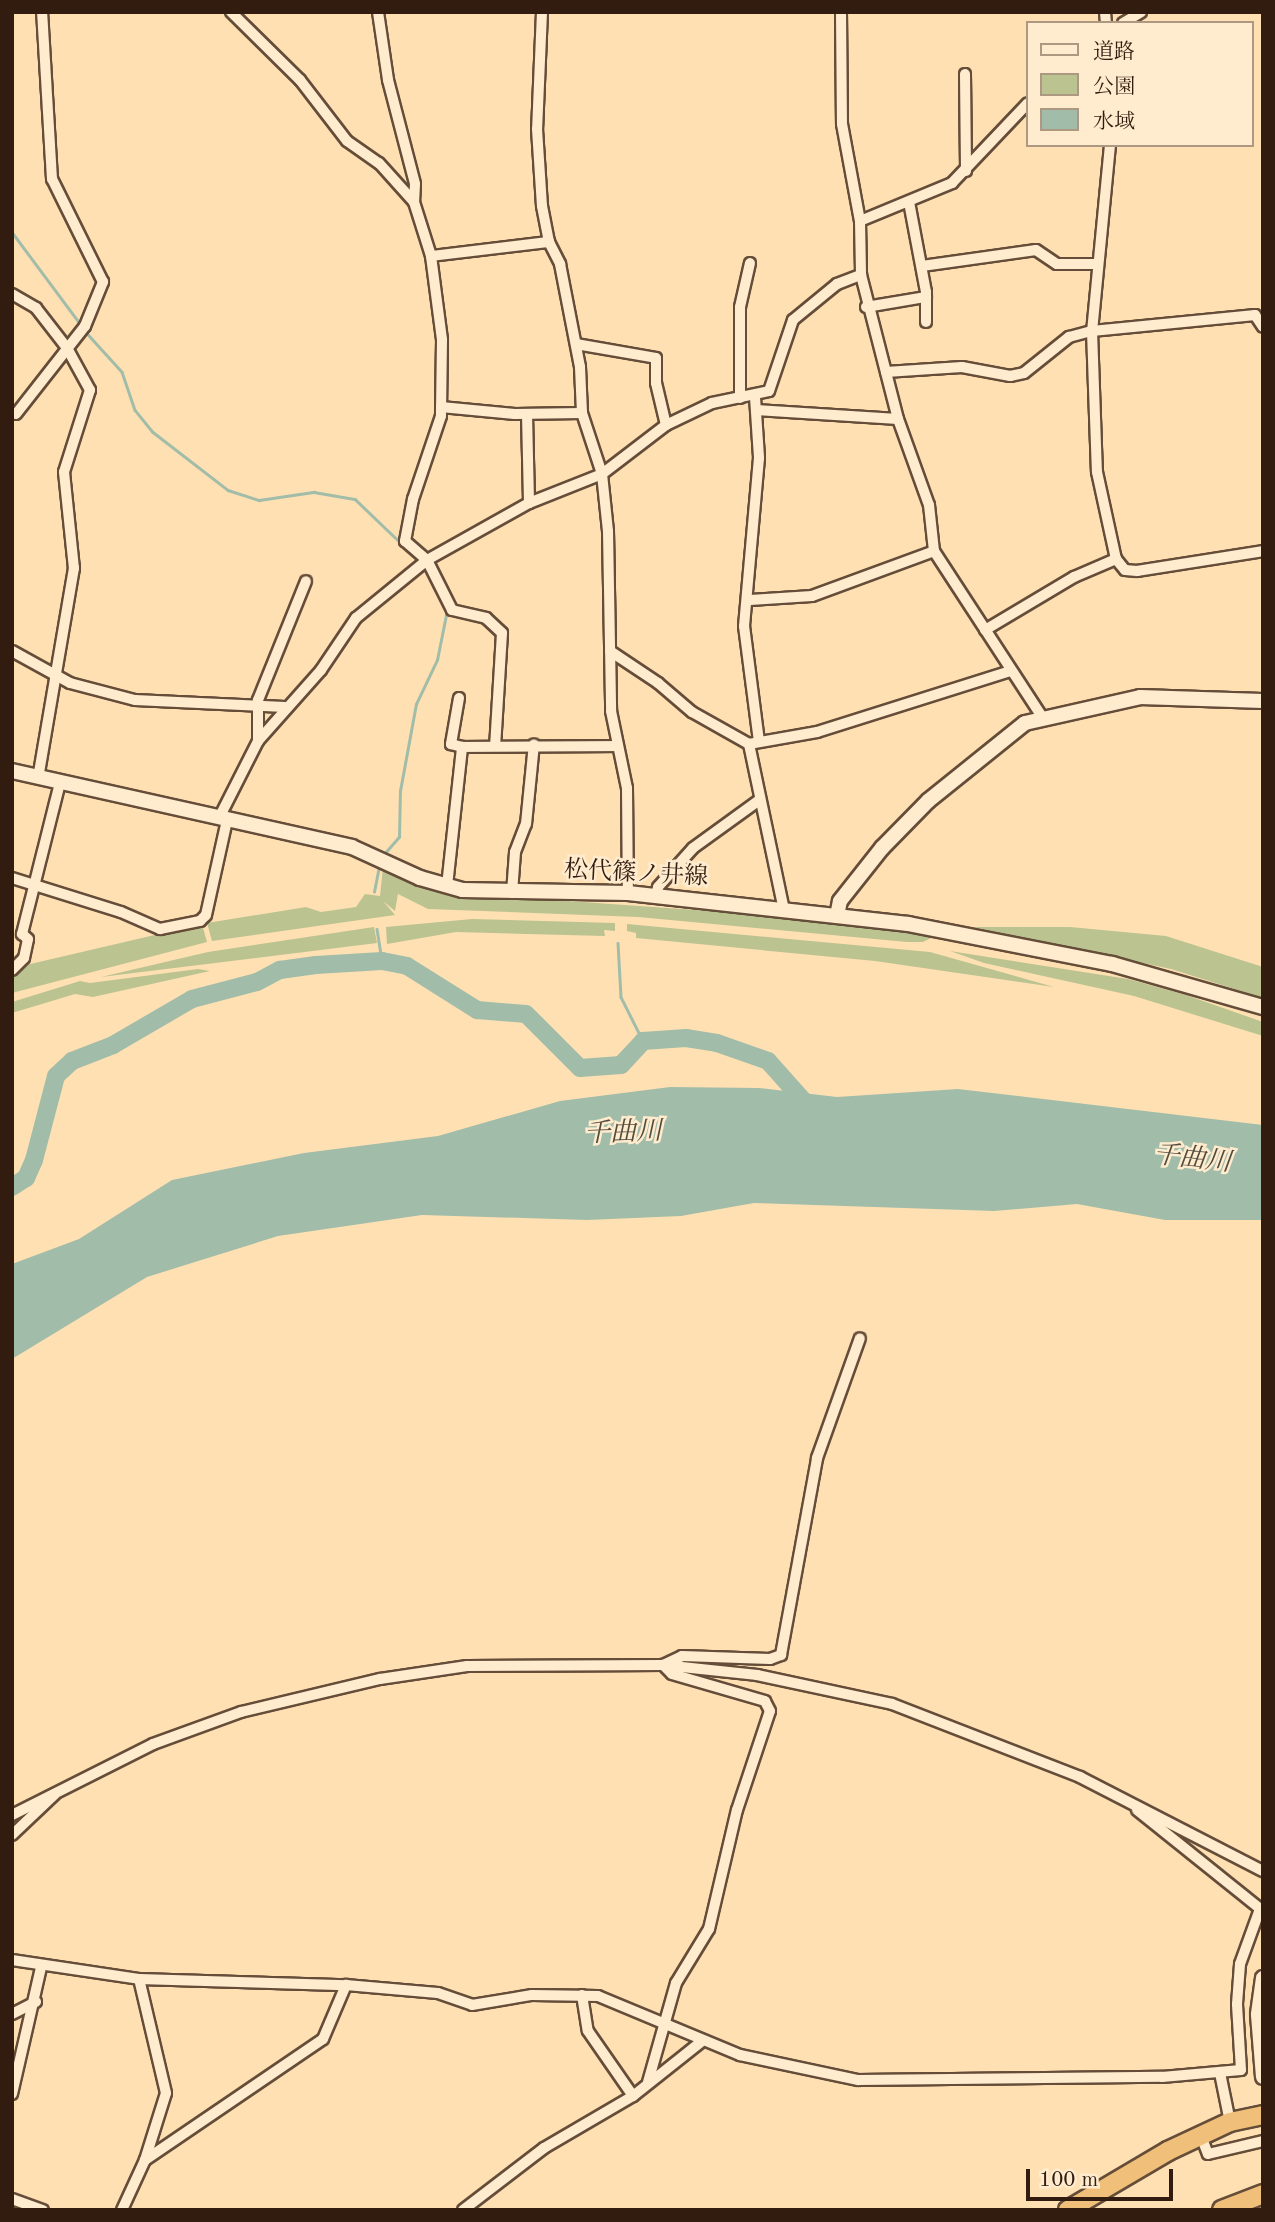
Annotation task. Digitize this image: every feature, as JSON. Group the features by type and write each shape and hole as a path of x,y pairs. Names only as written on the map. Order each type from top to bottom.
{"highway":[{"path":"1068,2210 1201,2136 1230,2122 1263,2115"},
{"path":"1222,2210 1263,2194"}],"main road":[{"path":"837,916 840,901 855,880 928,801 1026,723 1140,697 1263,701"},
{"name":"松代篠ノ井線","path":"12,771 352,846 447,886 512,893 628,893 940,930 1112,964 1263,1007"},
{"path":"1263,1978 1258,2015 1263,2077"}],"street":[{"path":"16,414 83,329 103,282 52,179 43,12"},
{"path":"231,12 300,80 347,141 379,163 414,202"},
{"path":"378,12 388,80 415,184 414,202 431,256 442,340 442,407 405,541 427,560 452,610 486,618 502,633 495,746"},
{"path":"542,12 537,129 542,206 549,242 561,264 576,344 582,413 602,474 611,711 627,788 628,893"},
{"path":"841,12 842,124 860,221 860,275 866,307 898,419 929,505 934,551 1043,718"},
{"path":"965,74 967,171"},
{"path":"860,221 936,192 967,171 1026,105"},
{"path":"1110,147 1095,264 1092,331 1097,472 1116,559 1125,570 1137,571 1263,551"},
{"path":"909,202 922,266 926,322"},
{"path":"431,256 549,242"},
{"path":"922,266 1036,250 1057,264 1095,264"},
{"path":"740,398 740,307 750,263"},
{"path":"12,878 160,929 200,921 206,915 223,819 258,741 285,706 321,670 342,631 427,560 529,503 602,474 666,425 712,402 755,397 769,391 793,320 838,284 860,275"},
{"path":"12,294 36,308 67,348 87,379 90,401 68,449 64,472 74,568 38,778"},
{"path":"866,307 926,297"},
{"path":"886,372 962,367 1010,376 1024,373 1069,337 1092,331 1255,314 1263,327"},
{"path":"576,344 656,358 656,383 666,425"},
{"path":"755,397 759,458 755,532 747,558 750,600 745,650 758,801 785,910"},
{"path":"442,407 527,414 582,413"},
{"path":"755,410 898,419"},
{"path":"527,414 529,503"},
{"path":"750,600 812,596 934,551"},
{"path":"985,630 1074,577 1116,559"},
{"path":"258,741 257,706 306,581"},
{"path":"12,651 30,665 57,676 135,700 285,706"},
{"path":"610,651 692,712 754,743 817,732 1010,671"},
{"path":"459,698 451,744 462,747 534,744 618,746"},
{"path":"512,893 515,852 526,824 534,744"},
{"path":"447,886 462,747"},
{"path":"12,971 24,958 28,939 17,934 36,885 60,783"},
{"path":"656,896 658,887 693,848 758,801"},
{"path":"663,1665 682,1656 770,1660 781,1655 817,1458 860,1338"},
{"path":"648,2082 676,1983 709,1929 737,1810 770,1711 765,1701 672,1674 663,1665"},
{"path":"12,1815 153,1744 230,1716 380,1679 467,1666 663,1665 757,1675 892,1704 1005,1744 1263,1871"},
{"path":"12,1835 60,1789"},
{"path":"12,1960 41,1968 139,1979 346,1985 438,1993 472,2005 533,1995 598,1996 701,2042 801,2071 858,2080 1220,2073 1241,2070 1237,2004 1240,1964 1261,1910 1126,1802"},
{"path":"12,2094 36,2003 41,1968"},
{"path":"122,2210 145,2160 166,2093 139,1979"},
{"path":"145,2160 323,2039 346,1985"},
{"path":"582,1995 588,2031 633,2096"},
{"path":"12,2014 36,2003"},
{"path":"463,2210 544,2148 633,2096 701,2042"},
{"path":"1220,2073 1230,2122"},
{"path":"1201,2136 1208,2154 1263,2141"},
{"path":"16,2203 43,2210"}],"green space":[{"path":"383,867 439,892 752,914 937,935 923,942 907,942 638,917 428,909 398,894 395,911 383,901 395,915 212,941 207,923 306,907 321,912 356,907 365,894 380,896"},
{"path":"472,919 615,923 615,931 604,930 605,936 456,932 387,944 386,927"},
{"path":"202,924 207,942 12,993 12,973 26,965"},
{"path":"627,924 930,952 1054,987 875,961 636,938 636,933 627,931"},
{"path":"374,927 377,943 101,977 208,952"},
{"path":"973,927 1070,927 1166,936 1263,967 1263,998 1171,969"},
{"path":"950,951 1128,979 1186,995 1263,1022 1263,1036 1134,996 984,963"},
{"path":"198,969 210,971 93,997 75,994 12,1013 12,1002 80,981 90,983"}],"water":[{"name":"千曲川","path":"670,1087 759,1088 837,1097 958,1089 1263,1125 1263,1220 1165,1220 1077,1204 994,1211 754,1203 681,1216 587,1220 422,1215 278,1236 147,1277 12,1359 12,1264 79,1239 172,1180 304,1153 438,1136 560,1101"}],"waterway":[{"path":"12,232 81,325"},
{"path":"85,331 122,372 135,410 153,432 228,490 259,500 314,492 355,499 402,544"},
{"path":"384,854 399,837 400,791 416,704 437,660 447,610"},
{"path":"374,892 379,866"},
{"path":"377,929 382,961"},
{"path":"618,943 621,997 643,1041"},
{"path":"12,1187 26,1178 34,1160 56,1076 72,1061 113,1045 192,999 257,982 280,970 316,965 382,961 407,966 477,1010 526,1014 580,1068 621,1065 643,1041 686,1038 717,1043 768,1061 809,1107"}]}
